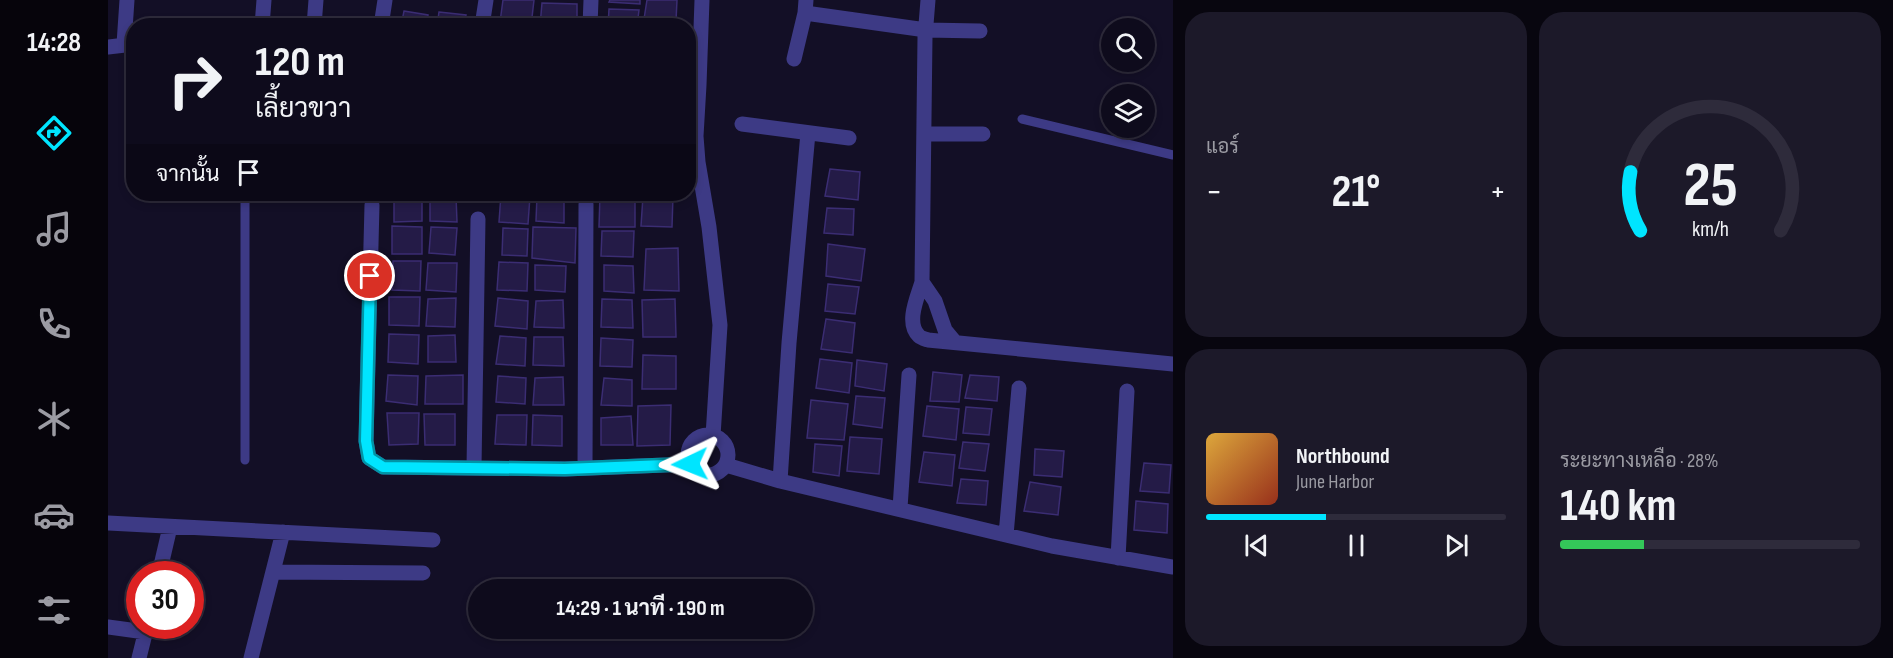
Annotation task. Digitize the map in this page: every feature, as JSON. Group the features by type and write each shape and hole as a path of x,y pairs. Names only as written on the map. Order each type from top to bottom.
{"street":[{"path":"127,0 128,18"},
{"path":"263,18 264,0"},
{"path":"315,18 316,0"},
{"path":"382,18 385,0"},
{"path":"483,18 486,0"},
{"path":"590,18 591,0"},
{"path":"702,0 696,136 720,325 713,436"},
{"path":"928,0 922,282 913,315 914,328 919,336 928,340 1173,364"},
{"path":"794,59 806,6 926,30 980,31"},
{"path":"108,47 126,44"},
{"path":"742,124 849,138"},
{"path":"780,481 789,343 808,133"},
{"path":"924,134 983,134"},
{"path":"585,468 586,204"},
{"path":"372,205 366,441 369,458 383,467 585,468 690,464"},
{"path":"474,467 478,219"},
{"path":"922,282 935,301 945,330 955,342"},
{"path":"900,508 909,375"},
{"path":"1006,535 1019,388"},
{"path":"1118,558 1127,391"},
{"path":"713,436 726,445 728,456 722,471 711,476 699,473 690,464 689,451 695,440 700,437 713,436"},
{"path":"726,465 780,481 1052,546 1173,567"},
{"path":"108,523 433,540"},
{"path":"162,561 171,527"},
{"path":"251,658 283,532"},
{"path":"273,572 423,573"},
{"path":"108,627 126,628"},
{"path":"139,658 144,639"}],"lane":[{"path":"1022,119 1173,155"},
{"path":"245,201 245,460"}],"building":[{"path":"503,0 534,0 532,18 501,18"},
{"path":"610,0 640,0 640,4 609,2"},
{"path":"647,0 677,0 676,18 644,18"},
{"path":"542,3 577,4 577,18 541,18"},
{"path":"609,9 639,10 638,18 608,18"},
{"path":"404,11 428,15 428,18 403,18"},
{"path":"439,12 466,15 465,18 438,18"},
{"path":"830,169 860,172 858,200 825,196"},
{"path":"394,201 422,201 422,221 394,222"},
{"path":"430,201 456,201 457,222 430,221"},
{"path":"500,201 530,201 528,224 499,222"},
{"path":"537,201 564,201 564,223 536,221"},
{"path":"600,201 635,201 635,227 599,227"},
{"path":"643,201 673,201 672,227 641,226"},
{"path":"827,208 854,209 853,235 824,233"},
{"path":"392,226 422,227 422,254 392,254"},
{"path":"431,227 457,228 455,255 429,253"},
{"path":"533,227 576,228 575,263 532,258"},
{"path":"503,228 528,229 527,256 502,255"},
{"path":"602,231 634,231 633,257 601,256"},
{"path":"828,244 865,249 861,281 826,276"},
{"path":"678,248 679,291 644,290 646,249"},
{"path":"393,261 421,261 420,291 392,290"},
{"path":"499,262 528,263 527,291 497,290"},
{"path":"428,263 457,263 456,292 426,290"},
{"path":"535,265 566,266 565,292 535,290"},
{"path":"604,265 633,266 634,293 604,291"},
{"path":"828,284 859,287 855,314 825,311"},
{"path":"389,297 420,297 419,326 389,325"},
{"path":"456,298 455,327 426,326 428,299"},
{"path":"498,298 528,301 527,329 495,326"},
{"path":"602,299 632,300 633,328 601,327"},
{"path":"675,299 676,337 643,337 642,300"},
{"path":"563,300 564,328 534,327 536,301"},
{"path":"826,319 855,323 852,353 821,349"},
{"path":"389,334 419,335 418,364 388,362"},
{"path":"455,335 456,362 428,362 428,336"},
{"path":"500,336 526,338 525,366 496,364"},
{"path":"534,337 563,337 564,366 533,365"},
{"path":"601,338 633,340 632,367 600,366"},
{"path":"643,355 676,356 676,389 642,389"},
{"path":"820,359 852,363 849,393 816,388"},
{"path":"857,360 887,364 884,391 855,386"},
{"path":"933,372 962,375 959,402 930,401"},
{"path":"388,375 418,376 417,405 386,401"},
{"path":"463,375 463,404 425,404 426,376"},
{"path":"970,375 999,377 997,401 965,398"},
{"path":"498,376 526,378 525,404 496,402"},
{"path":"563,377 564,405 533,405 535,378"},
{"path":"604,378 632,380 632,406 601,405"},
{"path":"856,396 885,398 882,428 853,424"},
{"path":"811,400 848,404 844,440 807,438"},
{"path":"671,405 670,445 637,446 638,406"},
{"path":"927,406 959,409 956,440 923,436"},
{"path":"966,407 992,409 989,435 963,433"},
{"path":"387,413 419,413 418,444 389,445"},
{"path":"424,414 455,414 455,445 425,445"},
{"path":"497,415 527,415 526,445 495,444"},
{"path":"533,415 562,416 562,446 532,445"},
{"path":"631,416 633,445 601,445 601,418"},
{"path":"850,437 882,439 879,474 847,471"},
{"path":"963,442 989,444 985,471 959,468"},
{"path":"815,444 842,446 839,476 813,472"},
{"path":"1035,449 1064,451 1062,477 1034,475"},
{"path":"924,452 955,455 952,486 919,482"},
{"path":"1144,463 1171,465 1169,493 1140,491"},
{"path":"961,479 988,481 986,505 957,503"},
{"path":"1030,482 1061,487 1058,515 1024,511"},
{"path":"1136,501 1168,504 1167,533 1134,530"}],"route":[{"path":"370,276 366,441 369,458 383,467 565,469 690,464"}]}
